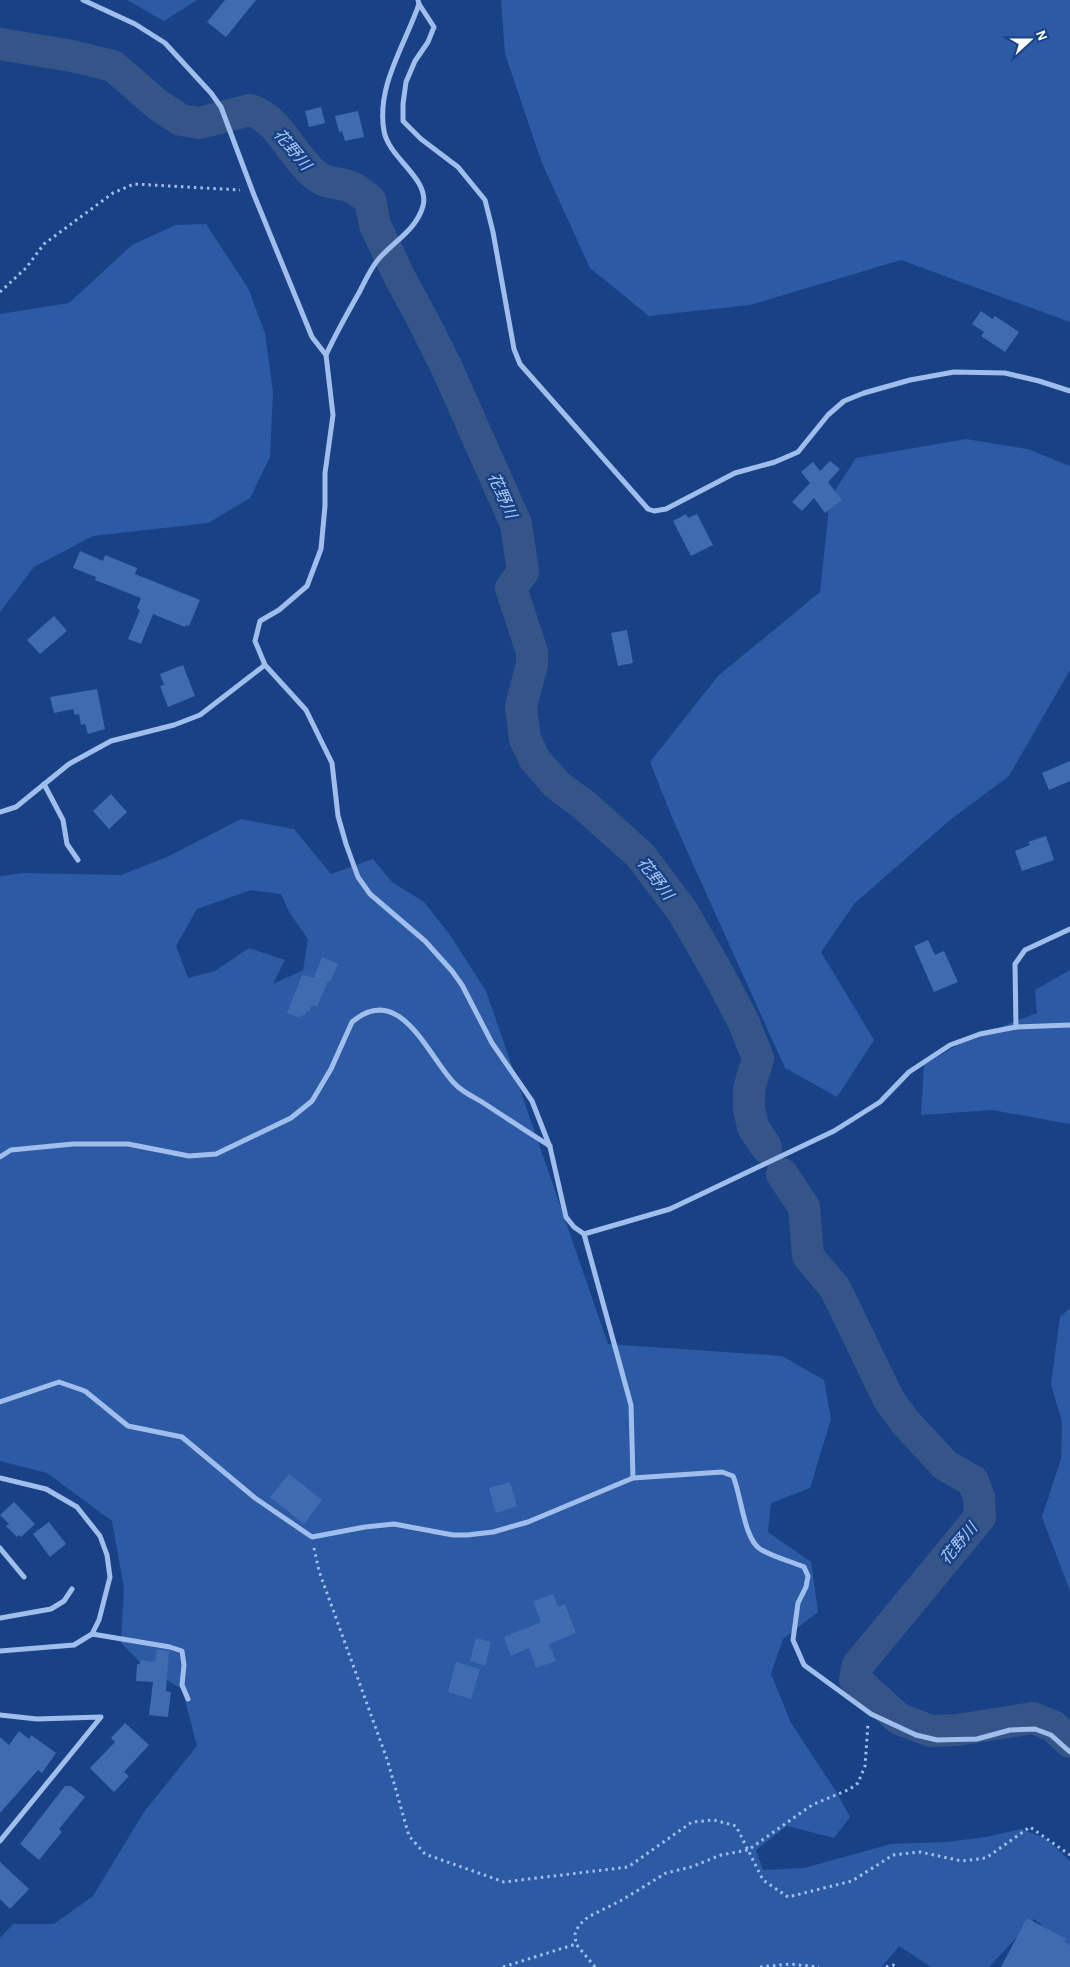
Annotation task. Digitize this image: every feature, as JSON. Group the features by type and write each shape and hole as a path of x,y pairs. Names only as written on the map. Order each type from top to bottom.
{"street":[{"path":"83,0 135,24 165,43 211,93 221,107 312,336 326,355 332,415 325,473 325,506 321,549 307,586 279,610 260,621 255,641 264,665 306,710 332,763 338,816 358,877 367,892 425,941 457,978 480,1017 492,1043 532,1101 550,1147 566,1216 574,1227 584,1234 632,1405 633,1478"},
{"path":"326,355 377,260 414,226 423,205 423,190 410,171 390,148 384,132 382,109 392,67 410,29 419,2"},
{"path":"419,2 434,27 428,42 415,61 406,82 403,121 421,139 458,167 485,200 493,232 514,349 520,364 648,508 654,511 666,509 735,473 775,462 798,452 828,415 844,401 910,380 954,372 1005,373 1039,380 1070,392"},
{"path":"0,812 16,807 70,764 111,741 174,725 200,715 264,665"},
{"path":"44,784 63,820 68,844 78,860"},
{"path":"1016,1027 1015,964 1024,950 1070,929"},
{"path":"0,1157 11,1150 73,1144 128,1144 189,1156 216,1154 291,1118 312,1101 331,1069 352,1022 372,1011 384,1010 394,1013 413,1028 454,1084 550,1147"},
{"path":"584,1234 670,1209 834,1130 880,1102 909,1072 950,1045 980,1034 1016,1027 1070,1025"},
{"path":"0,1402 59,1382 86,1391 128,1426 182,1437 255,1498 312,1537 365,1527 394,1524 453,1535 493,1532 528,1522 633,1478 722,1472 733,1476 739,1490 746,1529 758,1548 804,1567 808,1576 806,1587 798,1604 793,1640 804,1665 871,1714 916,1735 937,1740 977,1739 1010,1730 1035,1729 1051,1735 1070,1752"},
{"path":"0,1478 46,1489 77,1507 100,1536 107,1555 110,1577 99,1620 92,1634 74,1645 0,1651"},
{"path":"0,1548 24,1578"},
{"path":"0,1618 51,1609 64,1601 72,1588"},
{"path":"92,1634 170,1646 182,1651 184,1665 182,1685 188,1699"},
{"path":"0,1715 37,1719 101,1717 0,1841"}],"path":[{"path":"0,292 26,268 44,244 113,193 134,184 253,190"},
{"path":"312,1537 319,1571 388,1762 409,1836 425,1854 504,1882 628,1867 692,1822 714,1820 736,1826 763,1880 788,1897 852,1881 893,1855 920,1852 962,1861 986,1858 1030,1827 1070,1855"},
{"path":"595,1967 576,1944 575,1934 579,1925 588,1917 622,1900 666,1873 691,1867 721,1855 748,1850 812,1805 842,1793 858,1783 865,1766 868,1723 871,1714"},
{"path":"503,1967 576,1944"},
{"path":"760,1967 790,1964 820,1967"},
{"path":"886,1967 893,1965 896,1967"}],"shaded area":[{"path":"127,0 197,0 164,21"},
{"path":"501,0 1070,0 1070,322 901,260 750,305 649,316 590,268 542,163 505,54"},
{"path":"206,224 248,288 265,333 273,392 270,457 250,498 208,523 93,536 34,567 0,612 0,314 69,303 132,245 176,225"},
{"path":"966,439 1027,449 1070,466 1070,670 1009,776 950,820 855,903 821,952 874,1040 837,1097 785,1068 674,822 650,762 718,676 820,592 830,498 856,458"},
{"path":"241,819 294,829 331,874 373,859 392,882 424,902 450,935 486,991 608,1344 782,1356 824,1380 831,1419 810,1488 771,1503 768,1532 811,1562 818,1612 783,1639 771,1674 791,1723 837,1793 850,1817 834,1838 787,1826 756,1850 763,1870 804,1868 891,1844 946,1842 986,1837 1021,1829 1047,1839 1070,1861 1070,1948 1034,1919 989,1967 931,1967 899,1946 882,1967 0,1967 0,1938 13,1924 54,1924 93,1896 144,1812 197,1746 182,1689 146,1668 121,1643 124,1588 112,1521 47,1473 0,1461 0,876 24,873 121,875 167,857","holes":["251,890 281,894 289,912 308,939 303,970 273,984 285,960 249,948 215,971 188,978 176,946 197,909"]},
{"path":"1070,970 1070,1124 992,1110 921,1115 924,1065 962,1042 1037,1013 1035,990"},
{"path":"1070,1308 1070,1591 1042,1517 1061,1459 1062,1422 1051,1384 1060,1317"}],"building":[{"path":"225,0 256,0 226,37 207,22"},
{"path":"321,107 325,123 309,127 305,111"},
{"path":"358,111 364,137 345,141 342,131 339,132 335,116"},
{"path":"981,311 992,319 995,316 1019,332 1005,352 981,336 984,332 972,324"},
{"path":"830,461 840,469 828,482 842,500 825,513 814,498 802,511 792,502 810,483 801,472 813,462 820,471"},
{"path":"686,514 688,518 697,514 713,545 691,556 673,521"},
{"path":"80,551 103,561 105,555 137,568 135,574 200,600 189,626 186,625 185,627 153,614 141,644 128,639 140,610 137,608 141,598 95,580 96,577 73,568"},
{"path":"54,616 67,631 40,654 27,640"},
{"path":"627,630 633,663 618,666 611,633"},
{"path":"183,665 195,696 168,707 160,686 164,685 160,674"},
{"path":"97,689 105,729 88,734 85,724 81,725 79,714 75,715 73,709 54,713 50,697"},
{"path":"1070,761 1070,781 1049,790 1042,773"},
{"path":"111,794 127,812 109,829 93,811"},
{"path":"1046,836 1054,860 1022,871 1015,851 1030,845 1028,842"},
{"path":"928,940 935,955 944,951 958,982 934,992 914,946"},
{"path":"322,957 338,964 330,982 328,981 317,1007 312,1005 309,1012 307,1011 304,1016 301,1015 300,1018 287,1013 302,975 314,978"},
{"path":"289,1474 322,1500 304,1524 270,1497"},
{"path":"510,1482 517,1506 496,1513 489,1488"},
{"path":"14,1502 35,1524 21,1537 19,1535 17,1537 6,1526 9,1524 0,1515"},
{"path":"49,1522 66,1544 50,1557 33,1534"},
{"path":"553,1594 558,1607 565,1604 576,1633 549,1644 556,1661 536,1668 529,1648 511,1656 504,1637 541,1622 533,1601"},
{"path":"476,1638 491,1642 485,1666 470,1661"},
{"path":"157,1649 169,1651 166,1691 171,1692 168,1717 149,1715 153,1682 136,1681 137,1664 140,1664 140,1660 155,1662"},
{"path":"456,1662 480,1669 471,1699 448,1692"},
{"path":"125,1723 149,1745 124,1772 129,1776 114,1792 90,1768 115,1742 111,1738"},
{"path":"19,1731 29,1739 31,1735 56,1753 42,1773 38,1770 0,1813 0,1737 9,1745"},
{"path":"65,1786 71,1786 85,1797 59,1829 62,1832 39,1860 20,1844"},
{"path":"0,1862 29,1889 10,1909 0,1899"},
{"path":"1027,1918 1066,1939 1064,1942 1070,1945 1070,1967 1001,1967"}],"waterway":[{"name":"花野川","path":"0,44 72,56 113,66 158,105 181,120 200,123 250,110 260,114 276,128 304,164 318,177 353,188 370,200 375,225 399,276 446,366 516,524 523,572 511,588 532,652 532,664 521,707 525,739 535,760 557,785 584,805 640,855 683,912 744,1023 758,1058 749,1089 749,1109 753,1127 766,1147"},
{"name":"花野川","path":"782,1174 804,1207 808,1256 835,1288 889,1400 906,1423 945,1465 973,1481 979,1497 980,1517 858,1665 855,1679 899,1719 931,1731 957,1730 1033,1718 1053,1726 1070,1742"}]}
